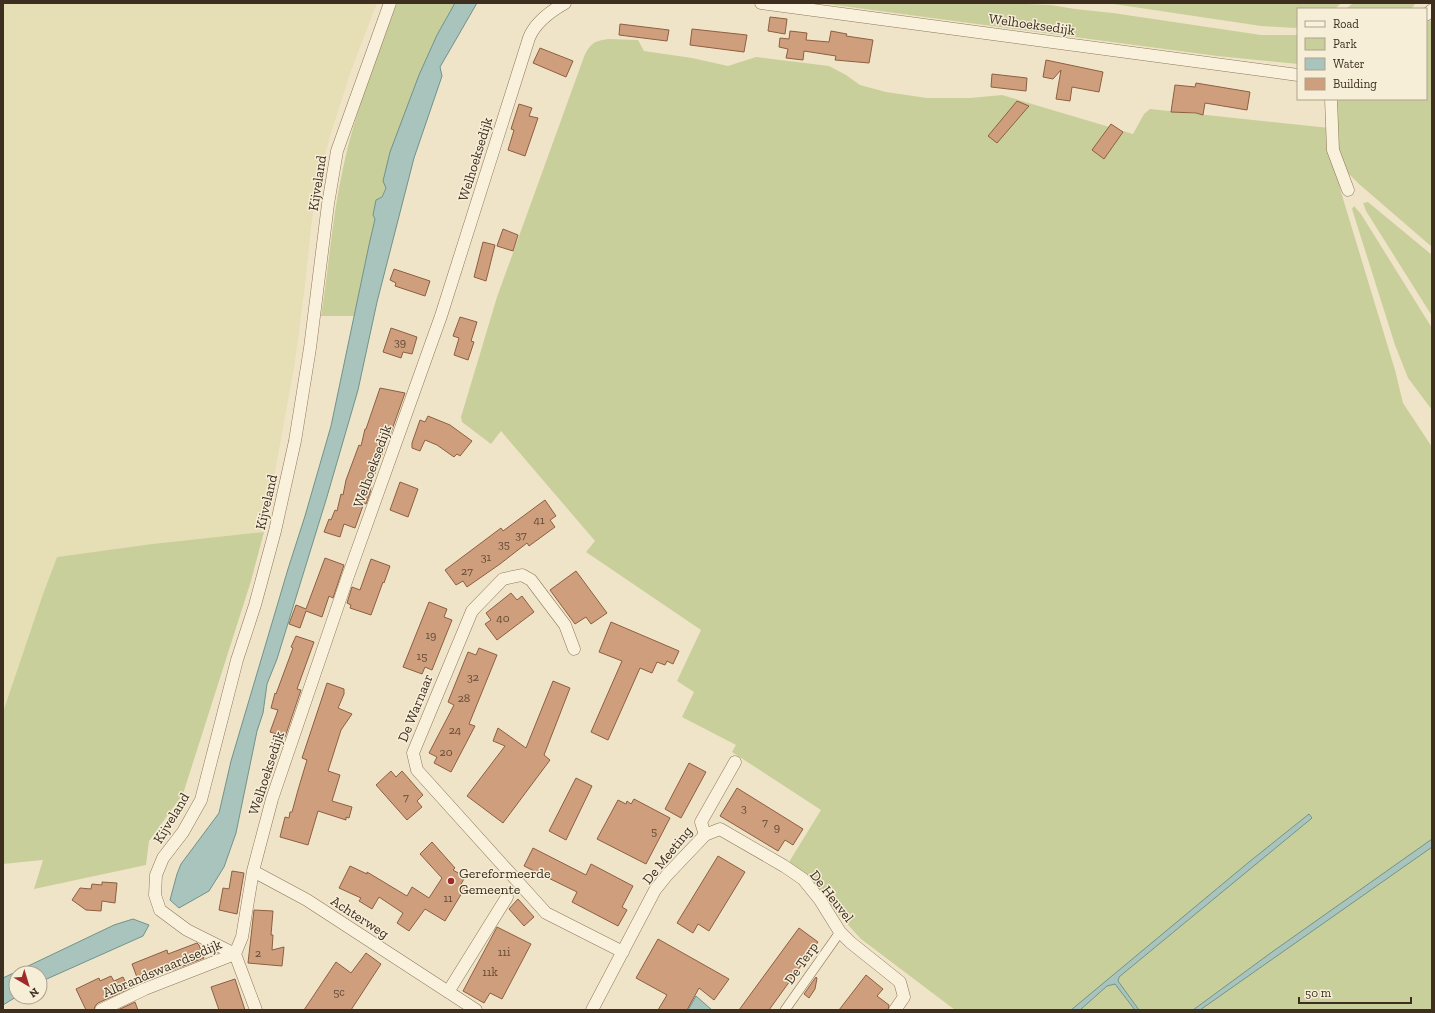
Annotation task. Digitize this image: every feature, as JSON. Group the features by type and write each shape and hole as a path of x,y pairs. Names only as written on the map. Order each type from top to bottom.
{"street":[{"name":"Kijveland","path":"235,954 187,930 160,910 155,895 156,875 163,858 183,832 200,800 237,660 255,605 275,531 295,441 310,348 328,204 337,151 390,3"},
{"name":"Welhoeksedijk","path":"235,954 242,937 254,871 272,799 347,579 441,316 531,32 542,20 565,3"},
{"name":"Welhoeksedijk","path":"761,3 1297,76"},
{"path":"1331,100 1333,150 1348,190"},
{"name":"De Warnaar","path":"574,649 565,625 531,580 522,575 503,580 472,611 413,753 417,770 546,913 623,952"},
{"name":"De Meeting","path":"592,1010 656,890 667,875 705,835 701,822 735,762"},
{"name":"De Heuvel","path":"705,835 720,829 784,866 803,879 820,900 840,932 850,942 900,982 904,997 895,1010"},
{"name":"Achterweg","path":"254,871 307,900 476,1010"},
{"path":"448,992 507,897"},
{"name":"De Terp","path":"785,1010 840,932"},
{"name":"Albrandswaardsedijk","path":"101,1010 145,989 235,954"},
{"path":"235,954 256,1010"}],"shaded area":[{"path":"3,3 377,3 351,71 330,136 322,167 312,219 295,362 264,532 152,544 57,557 3,712"}],"green space":[{"path":"397,3 455,3 437,35 419,75 386,187 373,215 375,219 354,316 321,316 339,186 348,147 367,85"},
{"path":"820,3 1019,3 1051,5 1261,35 1297,35 1297,64 1217,56"},
{"path":"1107,3 1341,3 1336,8 1297,8 1297,27 1295,28 1261,26"},
{"path":"1353,3 1416,3 1412,8 1347,8"},
{"path":"1432,20 1432,247 1359,184 1344,169 1338,159 1335,108 1339,100 1427,100 1427,22"},
{"path":"600,40 638,40 644,51 692,58 728,66 756,57 829,66 846,75 860,85 886,92 927,98 970,98 1002,95 1133,134 1144,114 1150,109 1330,128 1332,155 1341,192 1395,370 1403,403 1432,447 1432,839 1272,952 1193,1010 1139,1010 1118,981 1119,977 1312,818 1309,814 1071,1010 955,1010 861,939 808,877 789,862 821,810 732,752 736,745 682,717 694,692 677,681 701,630 586,552 595,541 501,431 491,444 462,422 461,417 497,297 585,54 594,43"},
{"path":"1368,202 1432,255 1432,316 1366,211 1363,203"},
{"path":"1354,206 1361,214 1432,328 1432,410 1408,378 1395,345 1352,209"},
{"path":"264,532 251,581 183,794 149,841 146,865 34,889 43,860 3,864 3,712 57,557 152,544"},
{"path":"1432,847 1432,1010 1200,1010"},
{"path":"1115,984 1135,1010 1080,1010 1107,986"}],"water":[{"path":"455,3 477,3 440,67 442,76 414,158 377,302 358,390 277,659 267,684 263,713 257,731 236,833 224,867 209,891 179,908 170,900 177,874 181,864 219,813 231,761 331,426 375,219 373,215 376,200 382,197 386,188 383,181 390,152 419,75 437,35"},
{"path":"1309,814 1312,818 1119,977 1118,981 1139,1010 1135,1010 1115,984 1107,986 1080,1010 1071,1010 1249,862"},
{"path":"1432,839 1432,847 1200,1010 1193,1010 1272,952"},
{"path":"133,919 149,925 143,936 48,978 48,965 30,965 114,925"},
{"path":"8,976 8,1002 3,1005 3,978"},
{"path":"696,996 712,1010 688,1010"}],"building":[{"path":"770,17 787,19 785,34 768,31"},
{"path":"620,24 669,30 667,41 619,35"},
{"path":"692,29 747,35 744,52 690,45"},
{"path":"790,31 807,33 806,40 829,42 831,31 847,34 846,36 873,40 869,63 835,60 836,56 804,51 803,60 786,58 788,49 779,47 780,38 789,39"},
{"path":"540,48 573,61 566,77 533,63"},
{"path":"1046,60 1103,72 1099,92 1072,87 1070,101 1056,99 1061,70 1053,79 1043,77"},
{"path":"992,74 1027,78 1026,91 991,87"},
{"path":"1196,83 1250,92 1247,110 1205,103 1203,115 1196,113 1171,112 1175,85 1195,87"},
{"path":"1017,101 1029,106 997,143 988,136"},
{"path":"519,104 532,108 529,116 538,118 525,156 508,150 514,130 511,129"},
{"path":"1111,124 1123,132 1104,159 1092,150"},
{"path":"503,229 518,235 513,251 497,246"},
{"path":"483,242 495,245 486,281 474,277"},
{"path":"394,269 430,281 425,296 395,286 396,283 390,280"},
{"path":"460,317 477,322 471,341 474,342 468,360 454,355 459,338 453,336"},
{"path":"391,328 417,337 412,354 403,352 401,358 383,352"},
{"path":"380,388 405,393 370,487 370,493 366,504 364,503 355,528 344,524 340,537 324,532 329,519 331,520 335,510 337,511 341,494 343,495 346,480 359,445 361,446 365,429"},
{"path":"428,416 450,425 472,441 460,456 457,454 454,457 437,445 425,440 420,451 412,448 412,443 420,420 425,422"},
{"path":"400,482 418,489 408,517 390,510"},
{"path":"545,500 556,516 550,520 555,527 529,546 527,543 467,587 463,581 456,585 445,570 501,528 503,531"},
{"path":"325,558 344,565 333,598 329,596 322,617 306,611 300,628 289,624 296,605 306,609"},
{"path":"371,559 390,566 371,615 350,608 351,605 347,603 352,587 360,590"},
{"path":"576,571 607,613 591,624 586,617 575,624 550,590"},
{"path":"511,593 517,600 522,596 534,612 497,640 485,624 491,620 486,613"},
{"path":"429,602 447,609 444,617 452,620 432,670 425,667 422,674 403,667"},
{"path":"611,622 679,651 673,664 667,661 665,665 657,662 652,673 640,668 608,740 591,732 622,661 599,652"},
{"path":"296,636 314,642 297,689 301,690 285,737 270,732 278,710 271,708"},
{"path":"479,648 497,655 469,724 475,726 451,772 434,763 437,757 429,753 454,705 448,702 468,652 476,655"},
{"path":"553,681 570,688 544,755 550,760 503,823 467,796 505,746 493,741 498,728 526,748"},
{"path":"327,683 344,689 344,694 338,708 352,714 341,730 328,771 340,775 332,801 352,807 349,818 346,817 346,820 318,811 308,845 280,837 285,817 289,818 290,812 292,812 307,760 302,758"},
{"path":"689,763 706,772 681,818 665,809"},
{"path":"391,771 396,777 402,771 423,795 417,801 422,807 407,820 376,785"},
{"path":"576,778 592,786 566,840 549,831"},
{"path":"737,788 803,829 793,845 785,840 778,851 720,816"},
{"path":"634,799 670,818 646,864 597,839 618,800 626,804 627,801 631,804"},
{"path":"432,842 455,868 453,870 465,877 460,886 465,888 445,921 425,909 409,931 397,923 403,913 379,897 372,909 359,901 361,898 339,888 350,866 367,874 367,872 407,896 412,887 429,898 442,878 420,854"},
{"path":"533,848 586,875 591,864 633,886 622,907 627,910 618,926 572,902 577,892 524,866"},
{"path":"718,856 745,872 709,931 698,924 693,933 677,923"},
{"path":"232,871 244,873 237,914 219,910 223,888 229,889"},
{"path":"102,882 117,883 115,903 102,901 101,911 86,910 72,900 80,888 91,889 92,884 102,885"},
{"path":"518,899 534,917 524,926 509,909"},
{"path":"254,910 273,911 271,935 273,935 272,950 284,947 282,966 248,963"},
{"path":"497,927 531,944 502,999 490,993 484,1003 463,991"},
{"path":"799,928 818,942 769,1010 739,1010"},
{"path":"658,939 729,979 714,1000 699,988 687,1010 658,1010 667,995 636,978"},
{"path":"197,943 204,958 173,970 172,967 138,980 132,964 167,950 168,954"},
{"path":"366,953 381,964 351,1010 304,1010 336,962 351,973"},
{"path":"866,975 883,989 877,996 889,1005 888,1010 839,1010"},
{"path":"111,976 114,981 123,977 129,989 98,1003 94,1010 86,1010 76,989 99,978 100,981"},
{"path":"816,977 815,989 809,998 804,994"},
{"path":"235,979 245,1010 219,1010 211,987"},
{"path":"135,1002 138,1010 118,1010"}],"place":[{"name":"Gereformeerde Gemeente","path":"451,881"}]}
